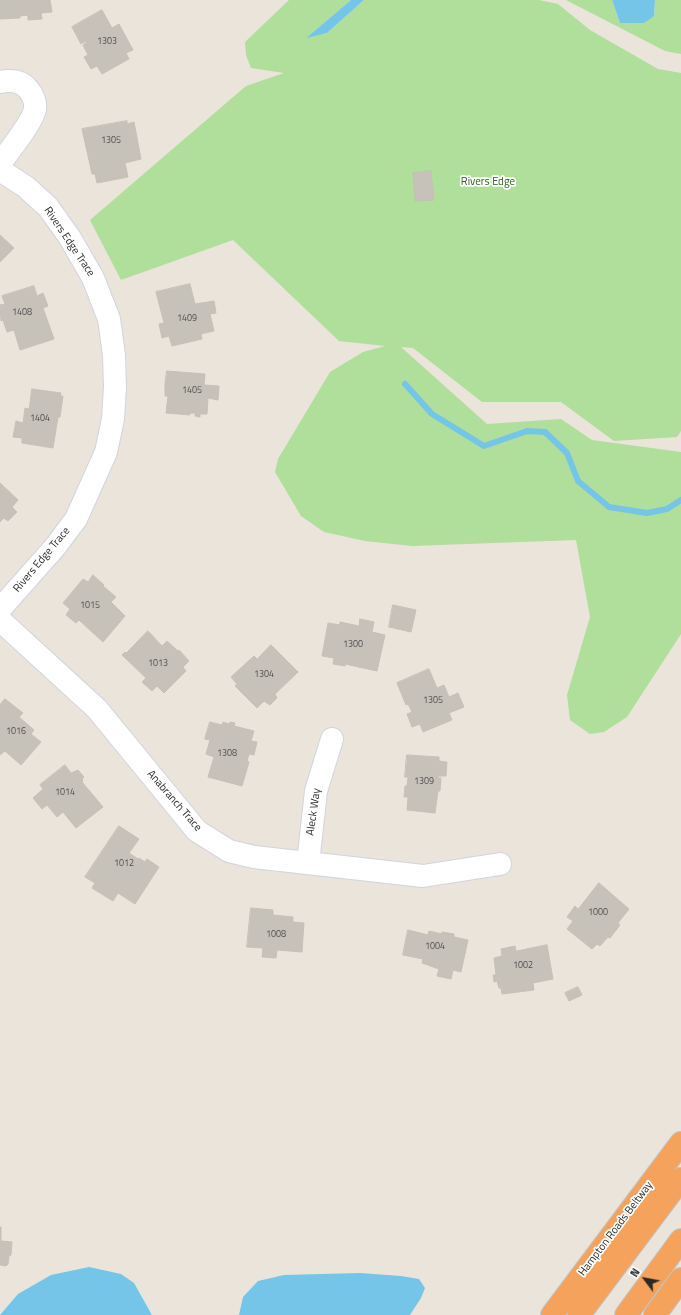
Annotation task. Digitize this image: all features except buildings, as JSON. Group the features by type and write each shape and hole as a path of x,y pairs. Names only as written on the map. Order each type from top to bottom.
{"highway":[{"name":"Hampton Roads Beltway","path":"552,1315 681,1143"},
{"path":"579,1315 681,1179"},
{"path":"626,1315 681,1240"},
{"path":"655,1315 681,1279"}],"street":[{"path":"0,82 14,80 26,86 34,97 35,110 30,121 0,164"},
{"name":"Rivers Edge Trace","path":"0,170 26,187 48,207 70,238 93,278 109,319 114,355 115,387 113,418 106,452 76,519 55,547 0,609"},
{"name":"Anabranch Trace","path":"0,620 97,709 197,831 229,850 254,857 422,876 500,864"},
{"name":"Aleck Way","path":"308,863 316,791 332,739"}],"green space":[{"name":"Rivers Edge","path":"289,0 351,0 307,37 327,33 364,0 539,0 558,4 590,30 658,69 681,73 681,431 677,437 614,441 561,402 482,402 413,348 401,347 487,424 561,419 592,440 681,452 681,634 627,717 604,732 590,734 570,720 567,695 590,617 576,540 412,546 365,541 324,532 301,516 275,472 278,459 330,372 363,352 385,346 339,341 233,240 121,280 90,220 246,86 284,73 251,68 246,55 245,42"},
{"path":"566,0 612,0 620,23 654,16 655,0 681,0 681,54 665,51"}],"water":[{"path":"351,0 364,0 327,33 306,38"},
{"path":"612,0 655,0 654,16 644,23 620,23"},
{"path":"89,1267 121,1274 134,1283 152,1315 0,1315 18,1294 51,1275"},
{"path":"360,1273 419,1279 425,1288 421,1298 410,1315 239,1315 243,1297 258,1281 284,1275"}],"waterway":[{"path":"405,384 432,414 484,446 527,431 545,432 567,453 578,481 609,507 647,513 667,509 681,500"}]}
